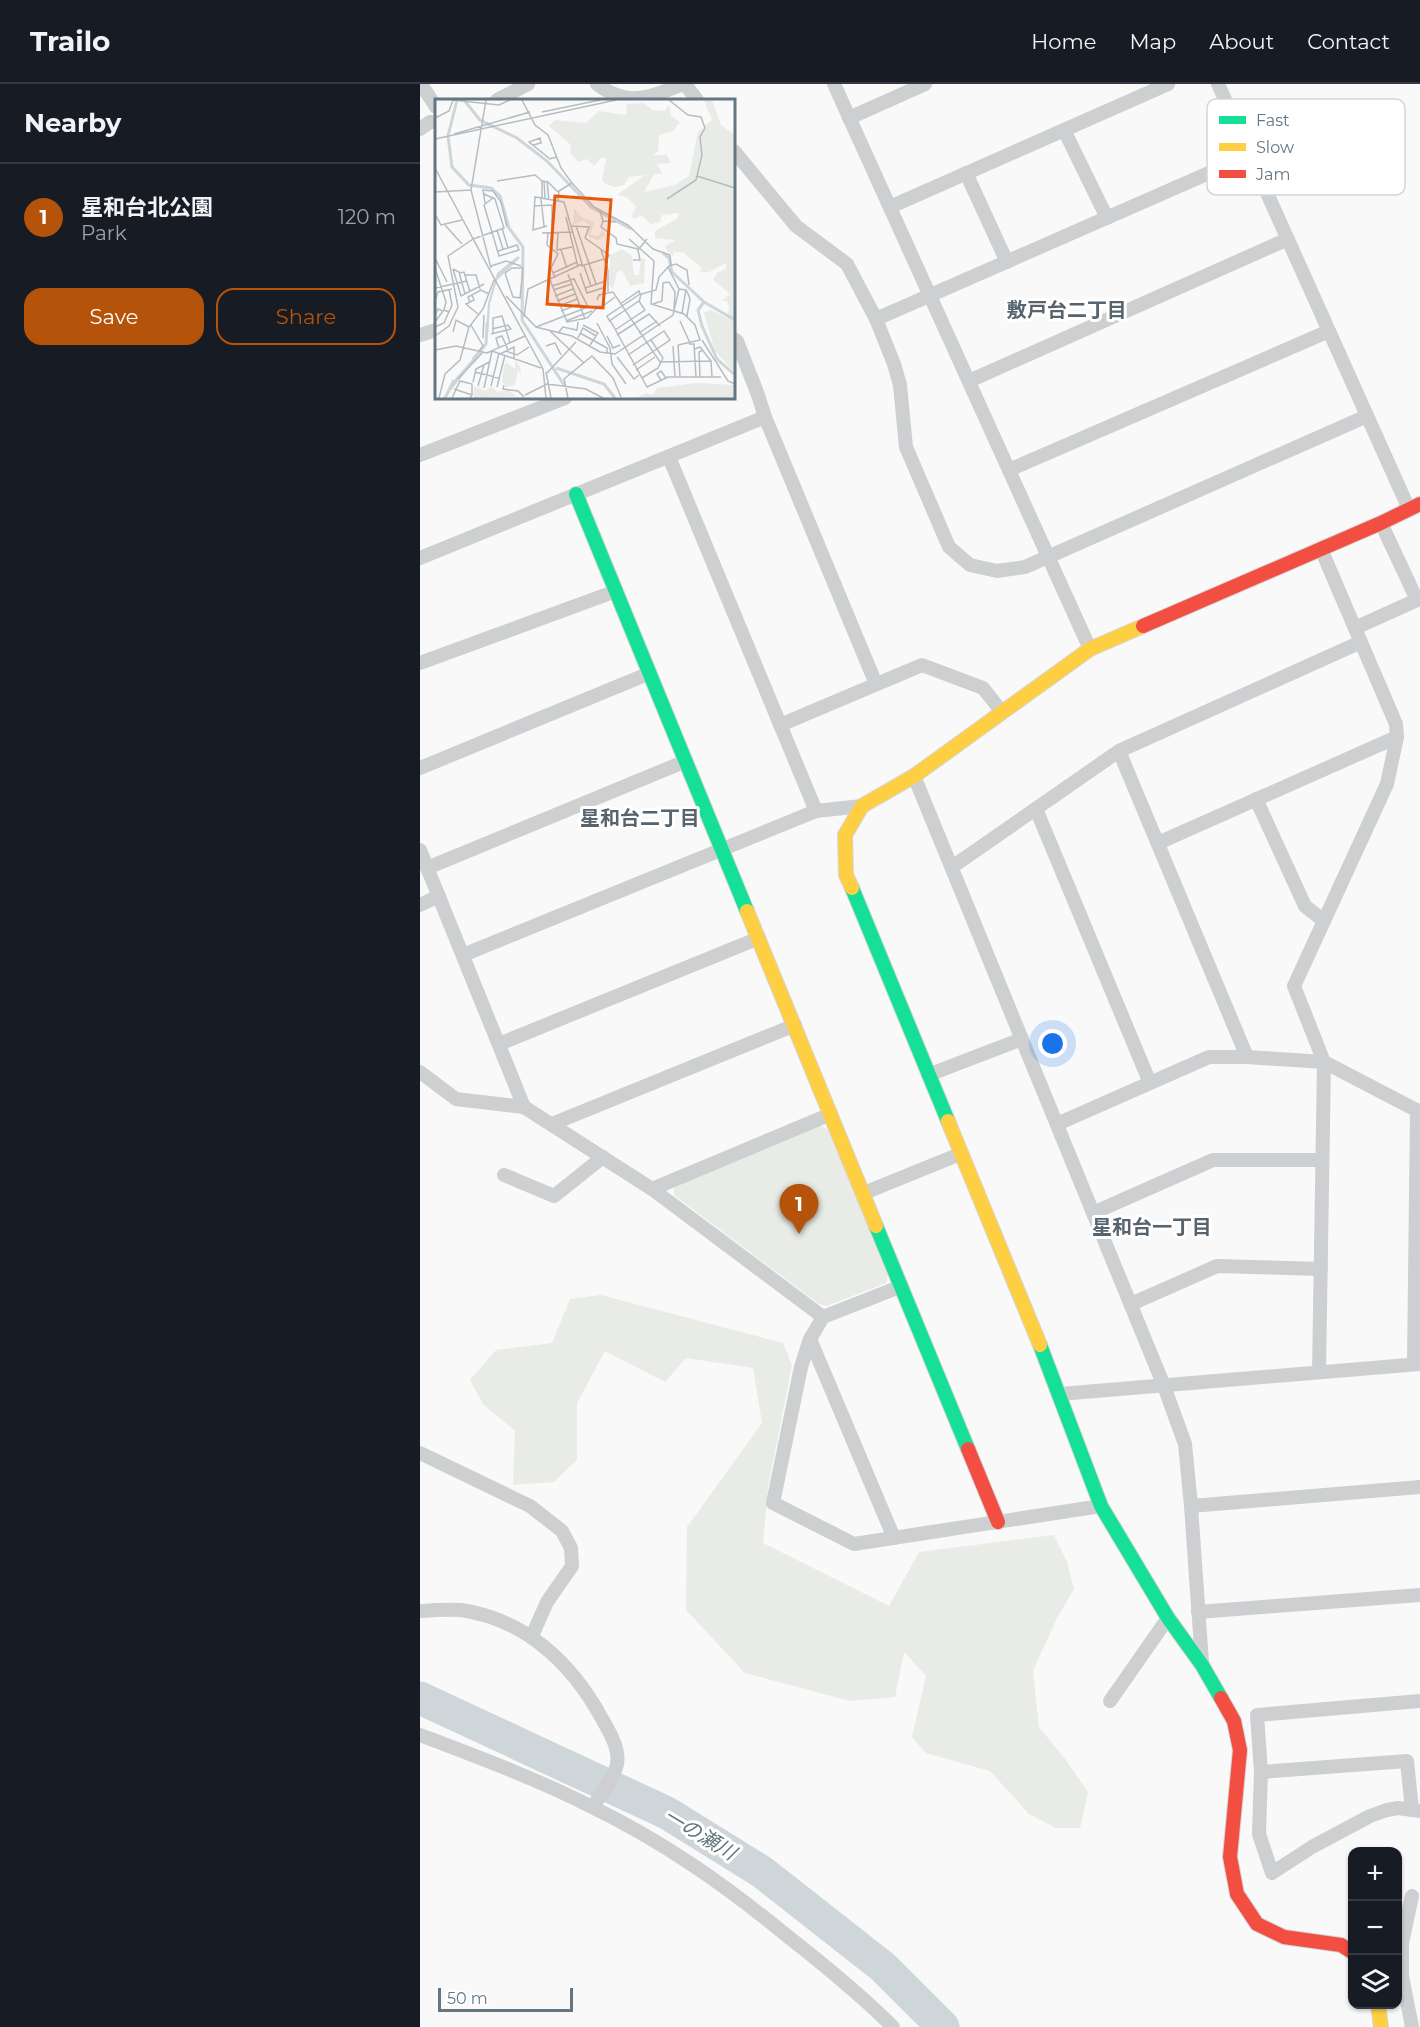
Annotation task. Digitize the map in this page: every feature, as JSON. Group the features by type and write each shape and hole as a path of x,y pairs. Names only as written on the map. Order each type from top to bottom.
{"street":[{"path":"421,84 435,105"},
{"path":"499,99 528,84"},
{"path":"597,84 609,93 642,99 684,84 696,99"},
{"path":"834,84 1090,649"},
{"path":"849,118 925,84"},
{"path":"890,207 1168,84"},
{"path":"1218,84 1225,99"},
{"path":"420,129 430,122 435,122"},
{"path":"1064,130 1107,218"},
{"path":"735,152 796,226 848,264 876,319 894,364 900,385 906,447 949,547 970,565 997,572 1025,567 1049,558 1367,416"},
{"path":"966,174 1006,262"},
{"path":"876,319 1207,174"},
{"path":"463,955 816,812 862,806 915,776 1090,649 1414,507 1367,416 1268,195"},
{"path":"969,381 1288,240"},
{"path":"420,335 435,330"},
{"path":"1009,470 1329,331"},
{"path":"735,340 876,684"},
{"path":"420,455 562,399"},
{"path":"420,558 765,417"},
{"path":"669,456 816,812"},
{"path":"576,494 998,1522"},
{"path":"1355,628 1417,600 1381,523"},
{"path":"1319,1372 1324,1062 1294,986 1387,784 1397,737 1396,724 1321,549"},
{"path":"420,663 616,591"},
{"path":"952,867 1119,751 1361,642"},
{"path":"780,724 922,665 983,688 1002,712"},
{"path":"420,768 650,673"},
{"path":"1158,843 1397,737"},
{"path":"1119,751 1247,1057"},
{"path":"427,868 686,761"},
{"path":"915,776 1131,1304 1185,1444 1202,1665"},
{"path":"1256,800 1305,906 1324,921"},
{"path":"862,806 845,835 846,875 1060,1394 1101,1506 1168,1618 1202,1665 1234,1721 1240,1750 1230,1857 1237,1894 1257,1924 1284,1937 1341,1945 1348,1949"},
{"path":"1036,809 1150,1083"},
{"path":"420,850 524,1107"},
{"path":"420,906 439,896"},
{"path":"499,1044 759,938"},
{"path":"552,1125 795,1025"},
{"path":"928,1075 1022,1039"},
{"path":"1057,1124 1209,1057 1324,1062 1418,1111 1417,1364 1060,1394"},
{"path":"420,1072 456,1099 524,1107 652,1189 823,1317"},
{"path":"652,1189 831,1114"},
{"path":"864,1193 960,1154"},
{"path":"504,1175 554,1196 603,1157"},
{"path":"1093,1213 1214,1160 1322,1160"},
{"path":"1131,1304 1217,1266 1321,1269"},
{"path":"902,1286 823,1317 810,1340 801,1367 773,1503 854,1544 1101,1506"},
{"path":"810,1340 894,1538"},
{"path":"420,1453 530,1506 562,1531 571,1548 572,1566 547,1602 532,1636"},
{"path":"1191,1506 1420,1486"},
{"path":"1198,1612 1420,1595"},
{"path":"420,1611 458,1610 498,1619 532,1636 558,1657 579,1681 610,1734 618,1755 616,1768 597,1802"},
{"path":"1110,1701 1168,1618"},
{"path":"1236,1728 1257,1715 1420,1701"},
{"path":"1257,1715 1261,1772 1258,1834 1272,1873 1312,1847 1370,1816 1387,1810 1416,1810 1407,1761 1261,1772"},
{"path":"420,1735 520,1775 597,1802 651,1839 709,1874 819,1960 866,2000 893,2027"},
{"path":"1412,2027 1402,1976 1402,1943 1416,1898"},
{"path":"1379,2009 1381,2027"}],"shaded area":[{"path":"821,1126 829,1130 888,1274 886,1283 827,1306 819,1304 674,1195 674,1187"},
{"path":"601,1295 783,1343 792,1365 768,1487 763,1543 889,1606 919,1552 1054,1535 1067,1562 1074,1589 1057,1618 1033,1671 1039,1727 1088,1792 1080,1828 1056,1828 1029,1814 990,1771 926,1753 912,1737 926,1676 904,1652 895,1697 850,1701 745,1673 686,1610 687,1527 762,1423 753,1368 686,1358 665,1382 605,1351 577,1403 577,1460 554,1482 513,1485 515,1431 483,1404 470,1380 496,1350 552,1343 570,1299"}],"waterway":[{"name":"一の瀬川","path":"420,1698 667,1813 762,1872 883,1967 943,2027"}],"traffic: fast":[{"path":"576,494 747,911"},
{"path":"852,888 948,1121"},
{"path":"876,1226 968,1449"},
{"path":"1040,1345 1101,1506 1168,1618 1202,1665 1221,1698"}],"traffic: slow":[{"path":"852,888 846,875 845,835 862,806 914,776 1090,649 1143,626"},
{"path":"747,911 876,1226"},
{"path":"948,1121 1040,1345"},
{"path":"1379,2009 1381,2027"}],"traffic: jam":[{"path":"1143,626 1420,504"},
{"path":"968,1449 998,1522"},
{"path":"1221,1698 1234,1721 1240,1750 1230,1857 1237,1894 1257,1924 1284,1937 1341,1945 1348,1949"}],"place":[{"name":"星和台北公園","path":"799,1234"}],"district":[{"name":"敷戸台二丁目","path":"1067,310"},
{"name":"星和台二丁目","path":"640,818"},
{"name":"星和台一丁目","path":"1152,1227"}]}
